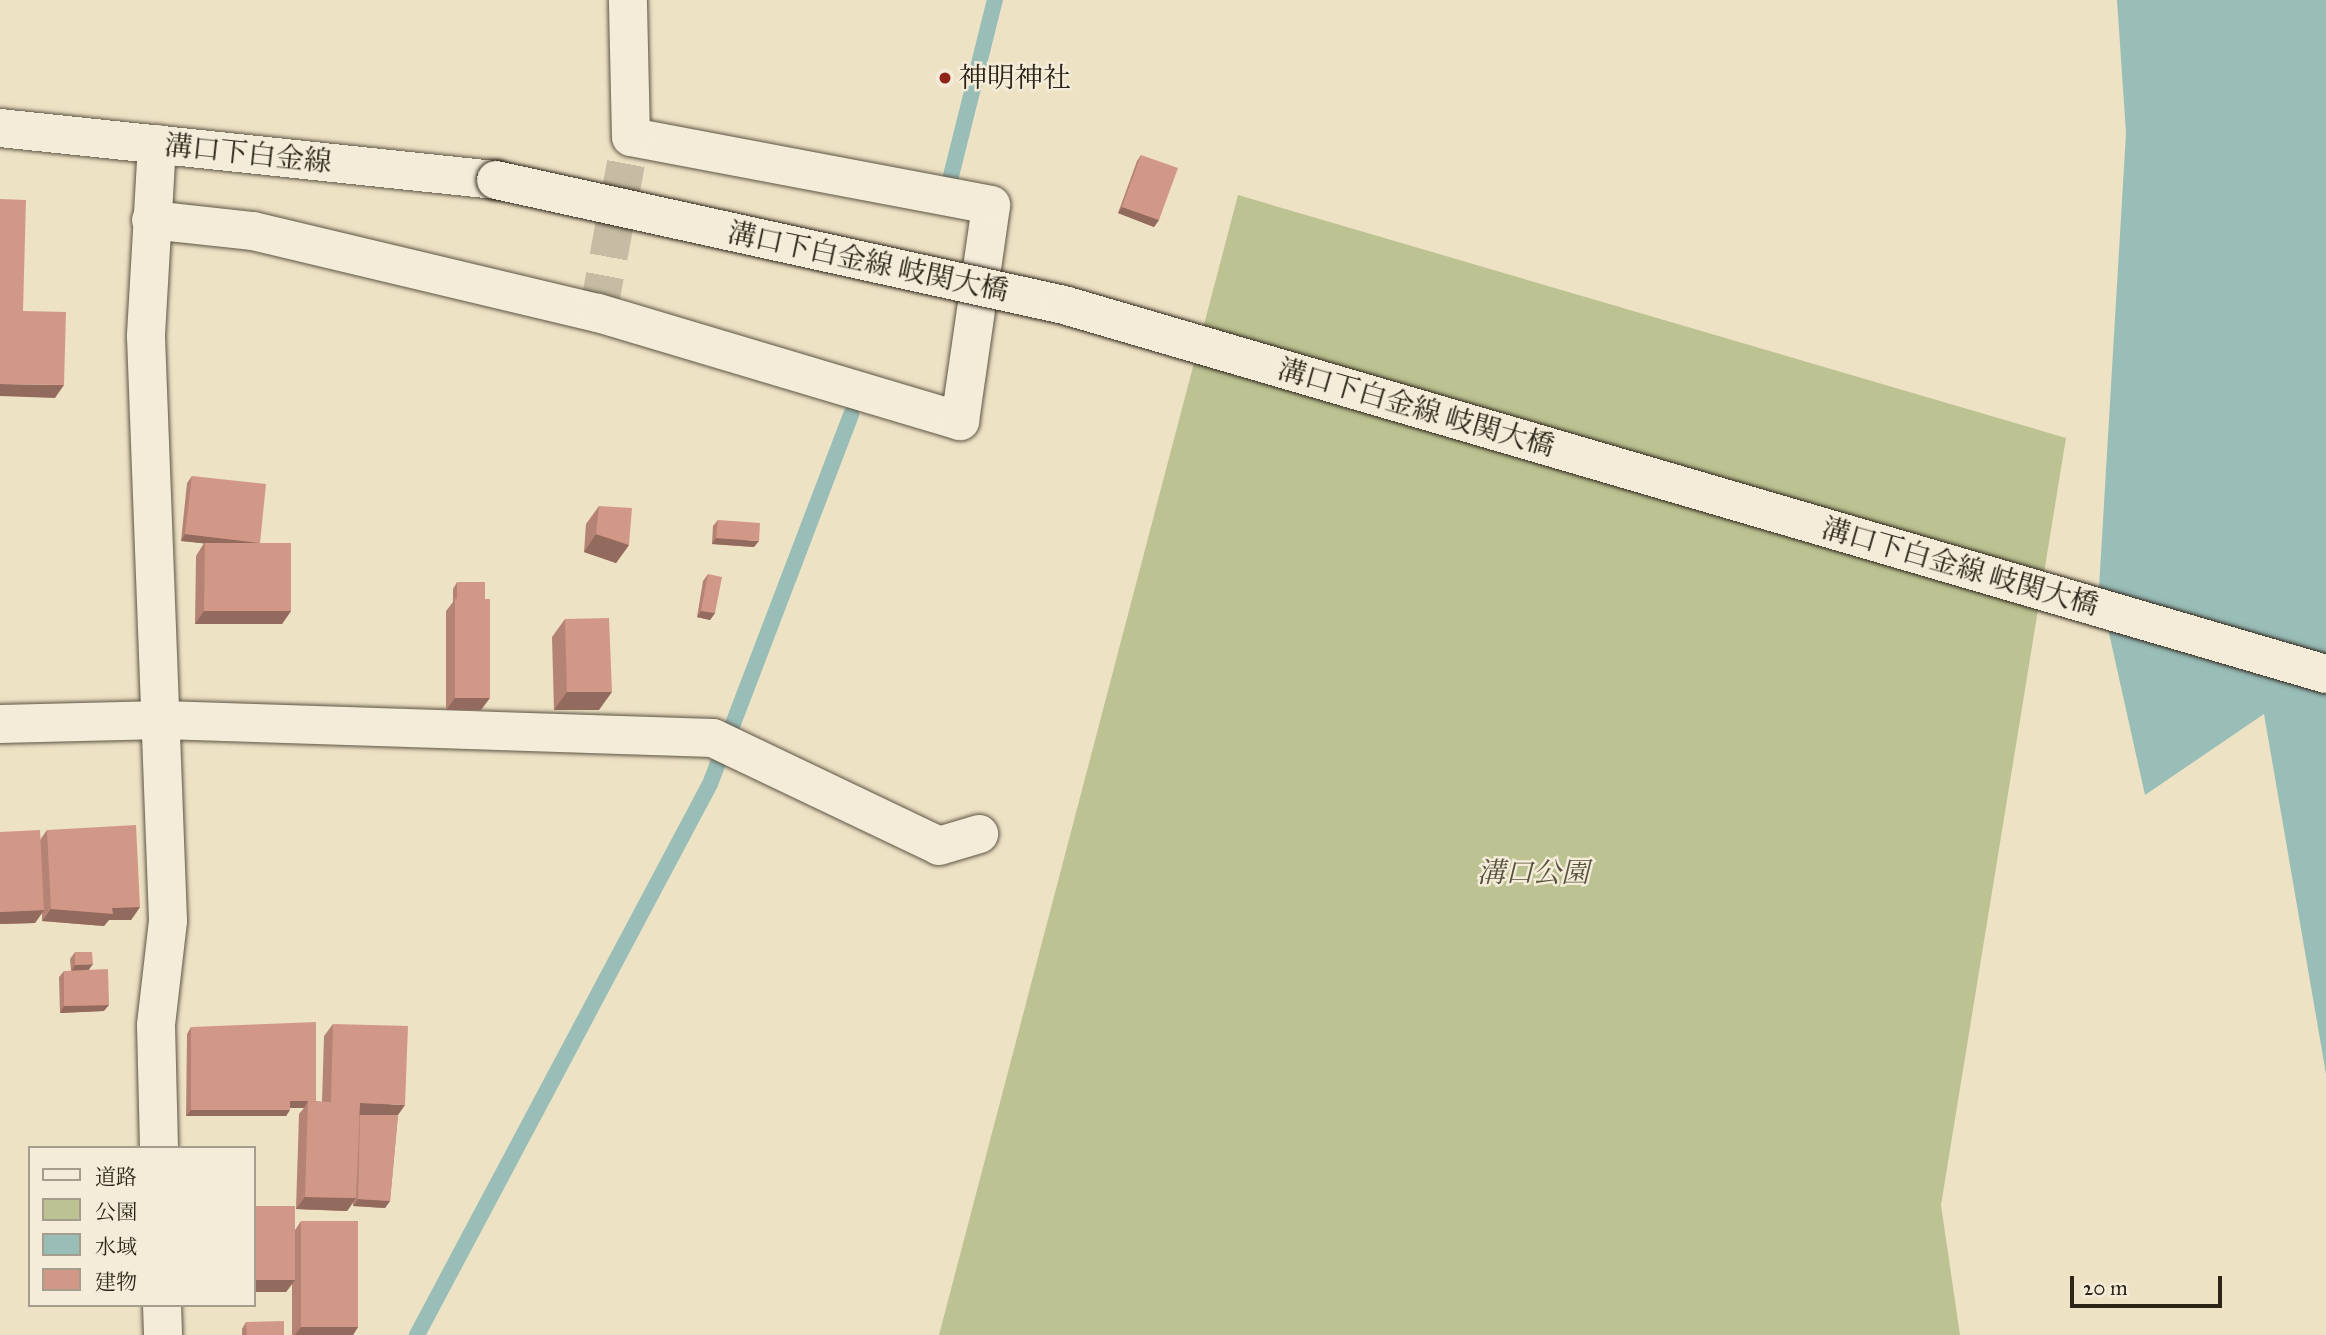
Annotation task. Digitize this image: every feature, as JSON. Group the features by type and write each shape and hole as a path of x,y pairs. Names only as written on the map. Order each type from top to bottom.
{"street":[{"path":"151,220 253,231 598,313 960,421 990,205 631,137 628,0"},
{"name":"溝口下白金線","path":"0,128 496,180"},
{"path":"157,144 146,337 163,720 167,921 156,1024 159,1146"},
{"name":"溝口下白金線 岐関大橋","path":"496,180 1064,305 2326,674"},
{"path":"0,724 163,720 728,744 939,846 979,834"},
{"path":"162,1307 163,1335"}],"green space":[{"name":"溝口公園","path":"1238,195 2066,438 1941,1205 1960,1335 939,1335"}],"water":[{"path":"2117,0 2326,0 2326,1074 2264,714 2145,795 2099,588 2126,133"}],"building":[{"path":"1141,155 1178,168 1159,220 1122,207"},
{"path":"0,199 26,200 23,311 66,312 64,385 0,384"},
{"path":"192,476 266,484 260,543 185,534"},
{"path":"599,506 632,508 629,545 596,534"},
{"path":"718,520 760,523 759,541 716,538"},
{"path":"205,543 291,543 291,611 204,611"},
{"path":"708,574 722,577 715,613 701,611"},
{"path":"457,582 485,582 485,599 457,599"},
{"path":"455,599 490,599 490,698 455,698"},
{"path":"609,618 612,692 567,692 565,619"},
{"path":"136,825 140,907 112,908 113,914 51,909 47,830"},
{"path":"40,830 44,910 0,912 0,832"},
{"path":"75,952 92,952 93,964 75,965"},
{"path":"108,969 109,1005 64,1006 64,971"},
{"path":"316,1022 316,1101 290,1101 290,1110 191,1110 191,1027"},
{"path":"333,1024 408,1026 405,1105 360,1103 356,1198 305,1197 308,1101 331,1102"},
{"path":"360,1115 398,1115 390,1201 358,1199"},
{"path":"256,1206 295,1206 295,1280 256,1280"},
{"path":"301,1221 358,1221 358,1327 301,1327"},
{"path":"284,1321 284,1335 247,1335 246,1322"}],"waterway":[{"path":"949,184 995,0"},
{"path":"417,1335 710,784 851,414"}],"tunnel":[{"path":"598,313 631,137"}],"place":[{"name":"神明神社","path":"945,78"}]}
